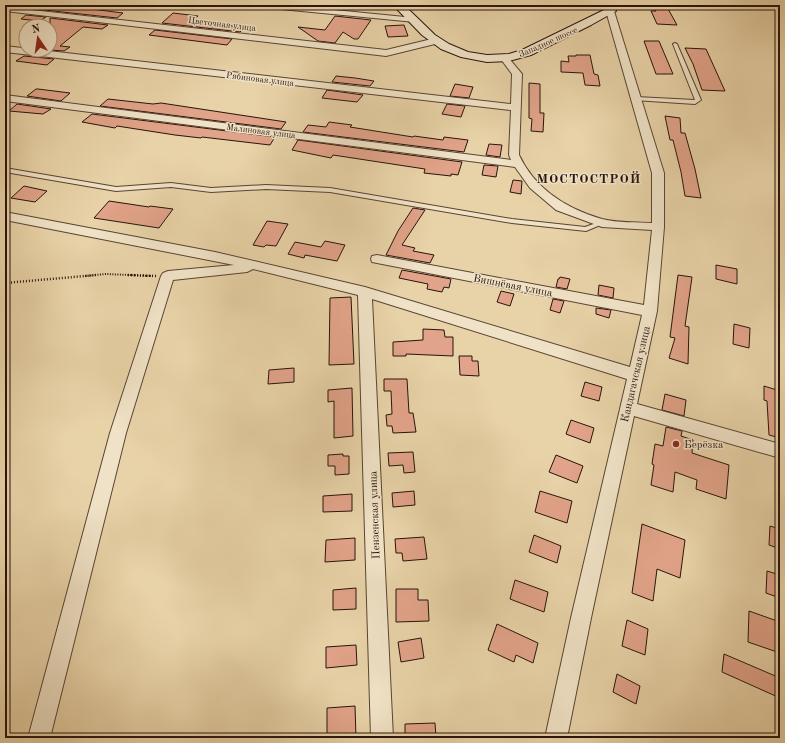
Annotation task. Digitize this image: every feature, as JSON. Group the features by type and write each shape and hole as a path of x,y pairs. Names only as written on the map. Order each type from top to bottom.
{"main road":[{"name":"Западное шоссе","path":"398,5 436,41 453,50 468,55 485,58 504,58 528,52 584,26 609,8"}],"street":[{"path":"260,5 415,20"},
{"name":"Кандагачская улица","path":"556,738 650,311 658,227 658,173 609,8"},
{"name":"Цветочная улица","path":"5,9 386,53 436,41"},
{"name":"Рябиновая улица","path":"5,49 516,108"},
{"path":"504,58 517,74 514,155 518,164 534,186 560,207 602,223 658,227"},
{"name":"Малиновая улица","path":"5,98 518,164"},
{"path":"5,216 215,256 365,292 635,375"},
{"name":"Вишнёвая улица","path":"377,259 650,311"},
{"path":"39,738 118,433 168,276 258,267"},
{"name":"Пензенская улица","path":"365,292 382,738"},
{"path":"628,408 780,451"}],"lane":[{"path":"636,99 694,102 698,100 675,44"},
{"path":"5,170 116,189 171,185 211,190 266,188 330,190 512,221 586,229 602,223"}],"path":[{"path":"5,283 106,274 168,276"}],"building":[{"path":"41,5 68,6 123,13 117,18 35,9"},
{"path":"654,7 667,7 677,25 657,24 651,11 656,11"},
{"path":"173,13 198,16 191,22 245,27 240,32 162,23"},
{"path":"26,15 46,17 44,18 22,18"},
{"path":"335,16 371,20 358,39 354,39 343,32 335,43 318,41 298,27 325,30"},
{"path":"58,19 108,25 102,29 83,27 60,46 70,47 64,51 58,51"},
{"path":"404,25 408,36 388,37 385,26"},
{"path":"155,30 232,39 227,45 149,35"},
{"path":"644,41 659,41 673,74 656,74"},
{"path":"685,48 706,49 725,91 702,90 693,64"},
{"path":"590,55 594,74 598,75 600,86 585,85 583,73 561,72 561,61 569,62 568,56"},
{"path":"21,58 54,59 47,65 16,61"},
{"path":"336,76 374,81 370,86 332,82"},
{"path":"529,83 540,84 540,113 544,113 543,132 531,131 532,119 529,118"},
{"path":"455,84 473,87 469,98 450,96"},
{"path":"36,89 70,93 61,101 27,96"},
{"path":"327,90 363,95 357,102 322,98"},
{"path":"108,99 153,104 161,103 286,122 281,129 100,106"},
{"path":"17,104 51,109 43,114 9,111"},
{"path":"447,104 465,106 461,117 442,114"},
{"path":"92,114 275,137 270,145 175,135 117,126 115,128 82,122"},
{"path":"665,116 680,118 681,133 685,133 701,198 685,196 673,140 670,140"},
{"path":"329,122 352,125 350,127 413,137 443,140 444,137 468,140 464,152 303,132 308,125 326,127"},
{"path":"298,140 462,162 458,175 451,174 451,176 424,173 425,169 333,155 331,158 292,150"},
{"path":"489,144 502,145 500,157 486,155"},
{"path":"484,165 498,166 496,177 482,175"},
{"path":"513,180 522,181 521,194 510,192"},
{"path":"24,186 47,191 35,202 11,198"},
{"path":"109,201 173,209 159,228 94,218"},
{"path":"413,208 425,210 402,245 415,248 413,251 434,255 430,263 386,255 398,231"},
{"path":"267,221 288,224 276,246 266,245 264,247 253,245"},
{"path":"325,241 345,245 337,261 305,255 304,258 288,254 295,242 321,247"},
{"path":"716,265 737,269 737,284 716,279"},
{"path":"402,270 451,279 449,288 444,287 442,292 427,289 428,284 399,278"},
{"path":"678,275 692,277 685,326 689,327 688,364 669,358 675,338 670,337"},
{"path":"560,277 570,279 567,289 556,287"},
{"path":"599,285 614,288 613,298 598,295"},
{"path":"501,291 514,294 510,306 497,302"},
{"path":"351,297 354,364 329,365 330,298"},
{"path":"553,299 564,301 560,313 550,310"},
{"path":"596,308 611,310 609,318 596,314"},
{"path":"734,324 750,328 749,348 733,344"},
{"path":"423,329 444,330 445,337 453,337 453,356 406,354 406,356 393,356 393,342 423,340"},
{"path":"459,356 472,356 472,361 478,361 479,376 460,375"},
{"path":"294,368 294,382 268,384 269,370"},
{"path":"384,379 407,379 409,413 413,413 416,432 393,433 392,426 387,426 386,415 392,414 391,391 384,391"},
{"path":"585,382 602,387 599,401 581,396"},
{"path":"764,386 780,391 780,438 769,435 767,401 764,400"},
{"path":"352,388 353,436 334,438 334,401 328,402 328,390"},
{"path":"665,394 686,400 684,416 662,410"},
{"path":"571,420 594,428 590,443 566,434"},
{"path":"666,427 682,431 681,436 693,440 692,453 729,465 726,499 696,489 697,480 675,472 673,492 651,485 655,444 663,446"},
{"path":"413,452 415,472 404,473 403,465 389,466 388,453"},
{"path":"343,454 343,456 349,456 349,474 335,475 335,466 328,466 328,455"},
{"path":"556,455 583,466 577,483 549,472"},
{"path":"414,491 415,505 393,507 392,493"},
{"path":"540,491 572,501 567,523 535,512"},
{"path":"352,494 352,511 323,512 323,496"},
{"path":"642,524 685,540 680,578 657,569 653,601 632,593"},
{"path":"770,526 780,529 780,549 769,545"},
{"path":"534,535 561,546 557,563 529,552"},
{"path":"424,537 427,559 403,561 402,553 396,553 395,539"},
{"path":"355,538 355,560 325,562 326,540"},
{"path":"767,571 780,575 780,598 766,593"},
{"path":"515,580 548,592 544,612 510,599"},
{"path":"356,588 356,609 333,610 333,590"},
{"path":"396,589 418,589 418,600 428,600 429,621 396,622"},
{"path":"749,611 780,622 780,653 748,642"},
{"path":"627,620 648,629 645,655 622,646"},
{"path":"497,624 538,643 533,663 516,655 514,662 488,650"},
{"path":"421,638 424,658 401,662 398,642"},
{"path":"356,645 357,665 326,668 326,647"},
{"path":"724,654 780,678 780,698 722,672"},
{"path":"617,674 640,686 636,704 613,692"},
{"path":"355,706 356,738 327,738 327,708"},
{"path":"435,723 436,738 405,738 405,724"}],"place":[{"name":"Берёзка","path":"676,444"}],"district":[{"name":"МОСТОСТРОЙ","path":"589,178"}]}
